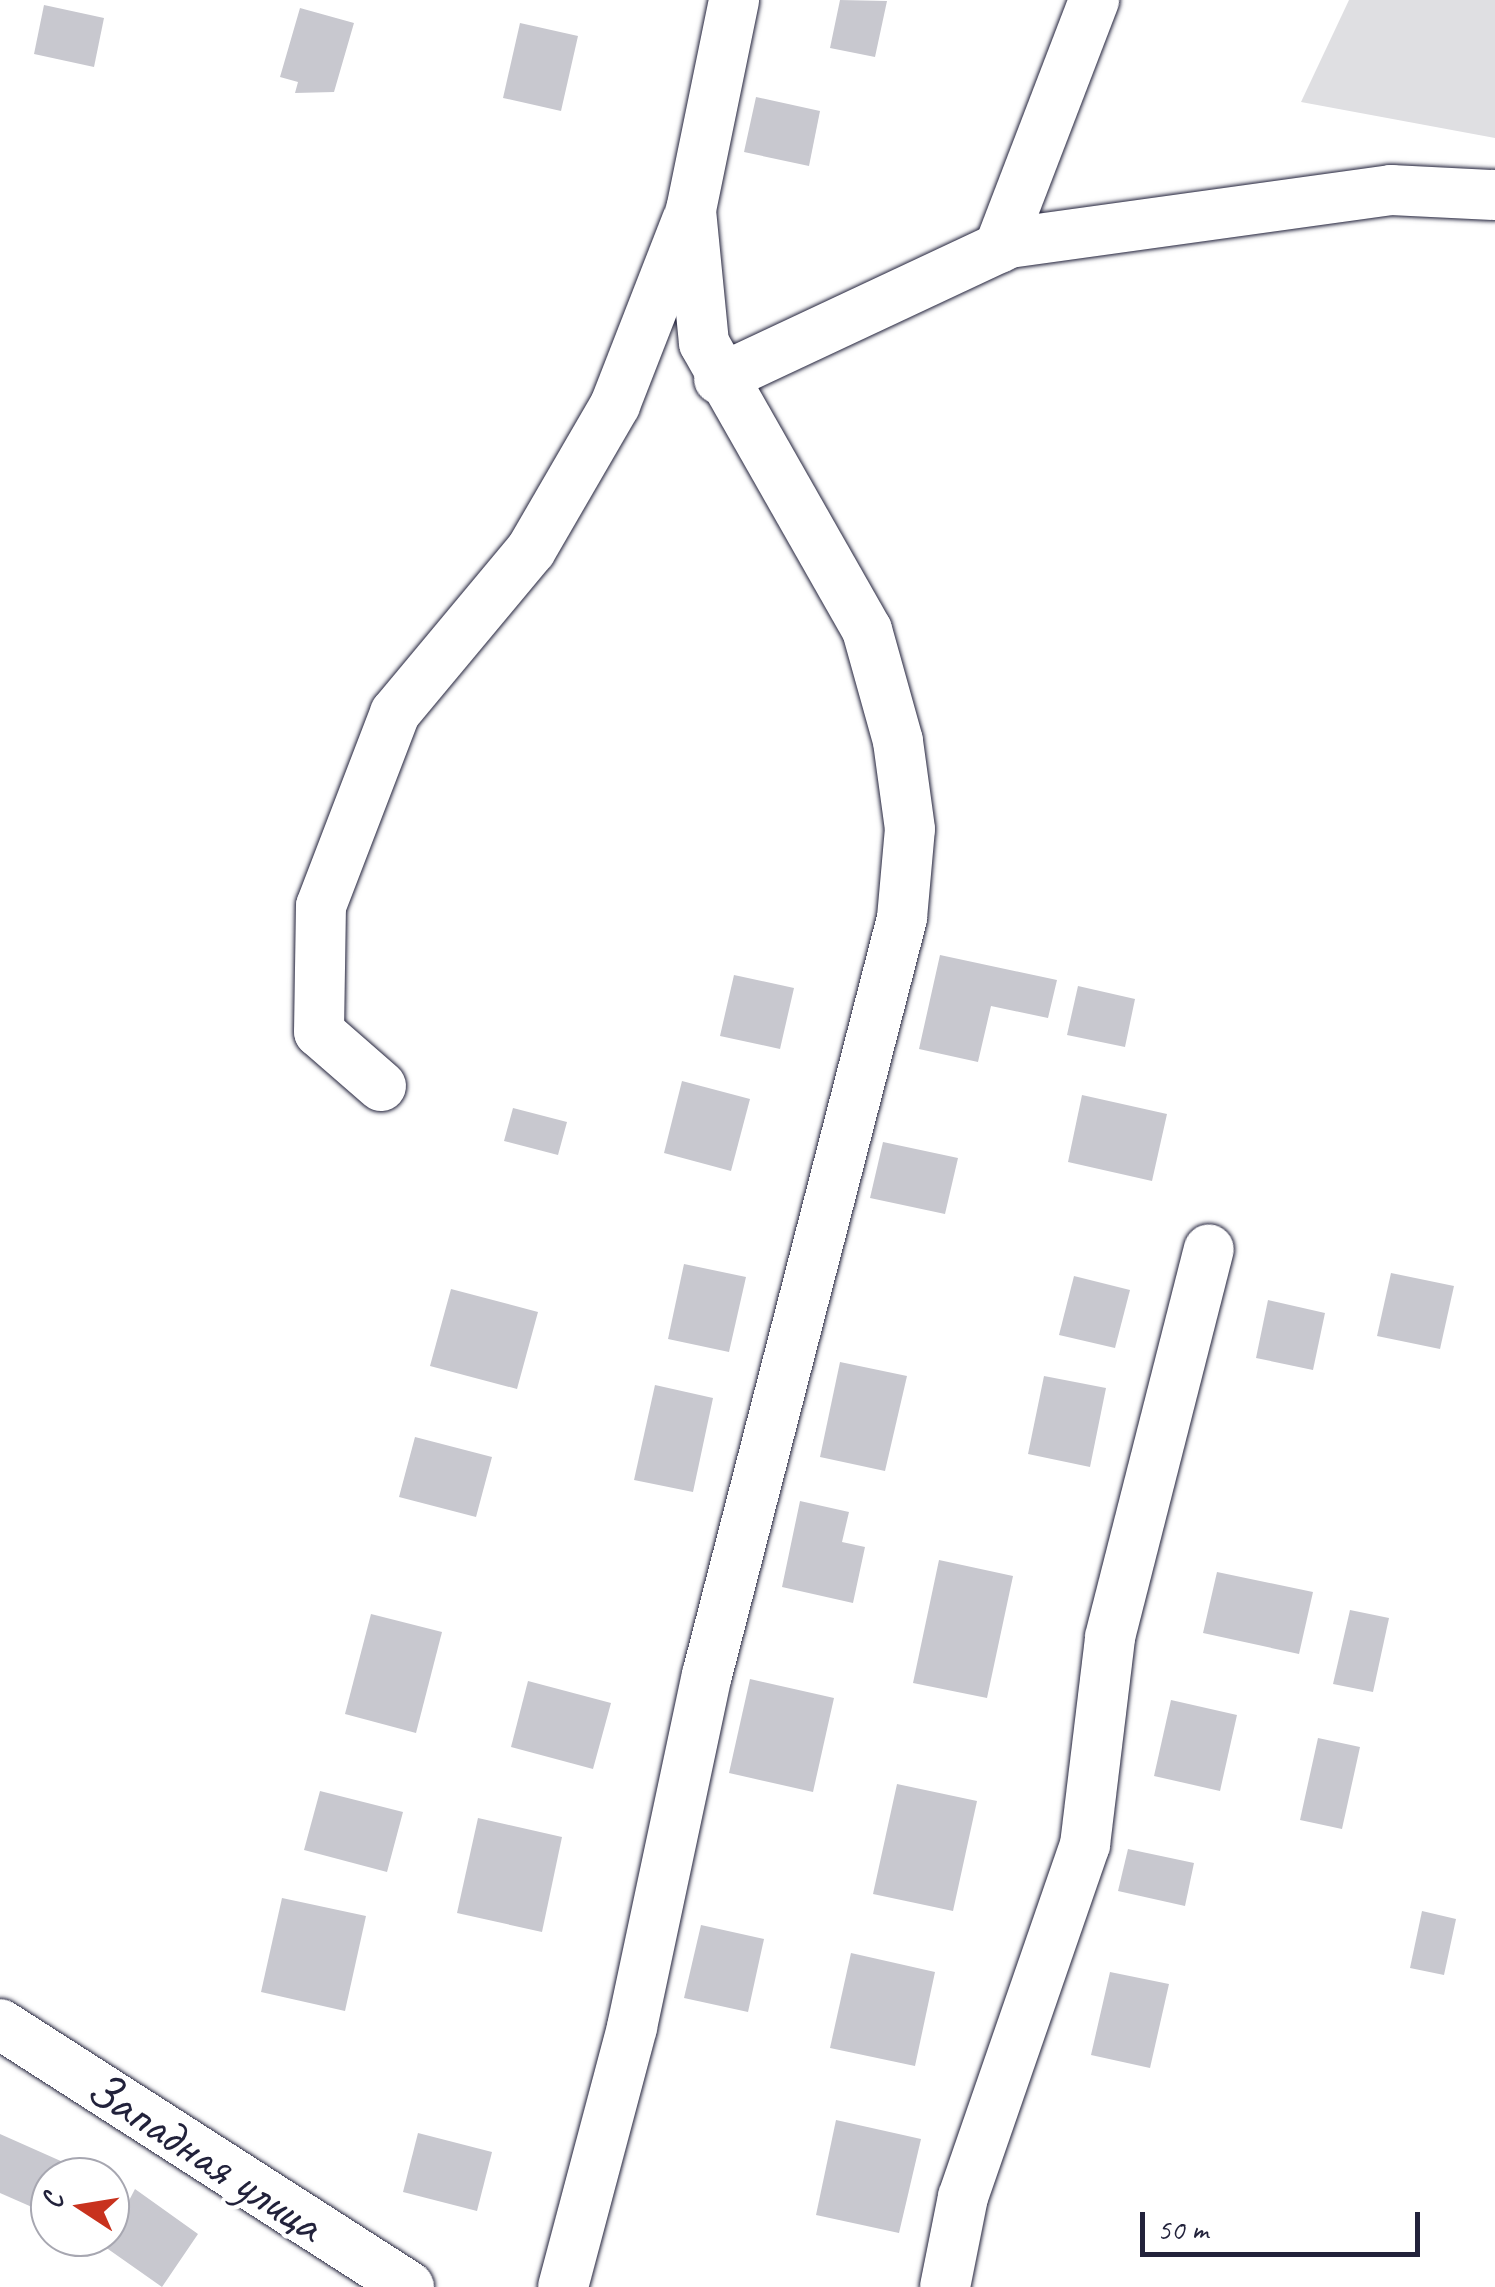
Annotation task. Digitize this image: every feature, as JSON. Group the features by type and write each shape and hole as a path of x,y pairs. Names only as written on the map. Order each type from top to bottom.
{"street":[{"path":"381,1086 319,1032 321,906 395,713 532,550 615,404 690,210 734,0"},
{"path":"999,248 1094,0"},
{"path":"719,379 999,248 1392,190 1495,196"},
{"path":"563,2287 632,2027 707,1675 902,918 910,829 898,740 867,630 719,379 704,343 690,210"},
{"path":"945,2287 963,2197 1085,1845 1110,1637 1209,1250"},
{"name":"Западная улица","path":"0,2024 409,2287"}],"shaded area":[{"path":"1349,0 1495,0 1495,138 1301,102"}],"building":[{"path":"840,0 887,1 875,57 830,48"},
{"path":"44,5 104,18 94,67 34,54"},
{"path":"300,8 354,23 334,92 295,93 298,82 280,77"},
{"path":"520,23 578,36 561,111 503,98"},
{"path":"756,97 820,111 809,166 744,152"},
{"path":"940,955 1057,980 1048,1018 991,1006 978,1062 919,1049"},
{"path":"734,975 794,988 780,1049 720,1036"},
{"path":"1078,986 1135,999 1125,1047 1067,1035"},
{"path":"682,1081 750,1099 731,1171 664,1153"},
{"path":"1082,1095 1167,1114 1152,1181 1068,1162"},
{"path":"513,1108 567,1122 558,1155 504,1141"},
{"path":"883,1142 958,1158 945,1214 870,1198"},
{"path":"684,1264 746,1277 729,1352 668,1339"},
{"path":"1391,1273 1454,1286 1440,1349 1377,1336"},
{"path":"1074,1276 1130,1290 1115,1348 1059,1335"},
{"path":"451,1289 538,1312 517,1389 430,1366"},
{"path":"1268,1300 1325,1313 1313,1370 1256,1358"},
{"path":"840,1362 907,1376 885,1471 820,1457"},
{"path":"1044,1376 1106,1388 1090,1467 1028,1454"},
{"path":"655,1385 713,1398 693,1492 634,1480"},
{"path":"415,1437 492,1457 476,1517 399,1497"},
{"path":"800,1501 849,1512 842,1542 865,1547 853,1603 782,1587"},
{"path":"939,1560 1013,1576 987,1698 913,1683"},
{"path":"1217,1572 1313,1592 1299,1654 1203,1633"},
{"path":"1350,1610 1389,1618 1373,1692 1333,1684"},
{"path":"371,1614 442,1632 416,1733 345,1714"},
{"path":"750,1679 834,1698 813,1792 729,1773"},
{"path":"528,1681 611,1703 593,1769 511,1747"},
{"path":"1171,1700 1237,1715 1220,1791 1154,1776"},
{"path":"1318,1738 1360,1747 1342,1829 1300,1820"},
{"path":"897,1784 977,1801 953,1911 873,1894"},
{"path":"320,1791 403,1812 387,1872 304,1850"},
{"path":"478,1818 562,1837 542,1932 457,1913"},
{"path":"1128,1849 1194,1863 1185,1906 1118,1891"},
{"path":"282,1898 366,1916 345,2011 261,1992"},
{"path":"1422,1911 1456,1919 1444,1975 1410,1968"},
{"path":"701,1925 764,1939 748,2012 684,1998"},
{"path":"851,1953 935,1972 915,2066 830,2048"},
{"path":"1110,1972 1169,1984 1150,2068 1091,2055"},
{"path":"836,2120 921,2139 899,2233 816,2215"},
{"path":"418,2133 492,2152 477,2211 403,2192"},
{"path":"0,2134 52,2157 30,2157 30,2206 0,2193"},
{"path":"135,2189 198,2234 162,2287 119,2257 130,2257 130,2199"}]}
